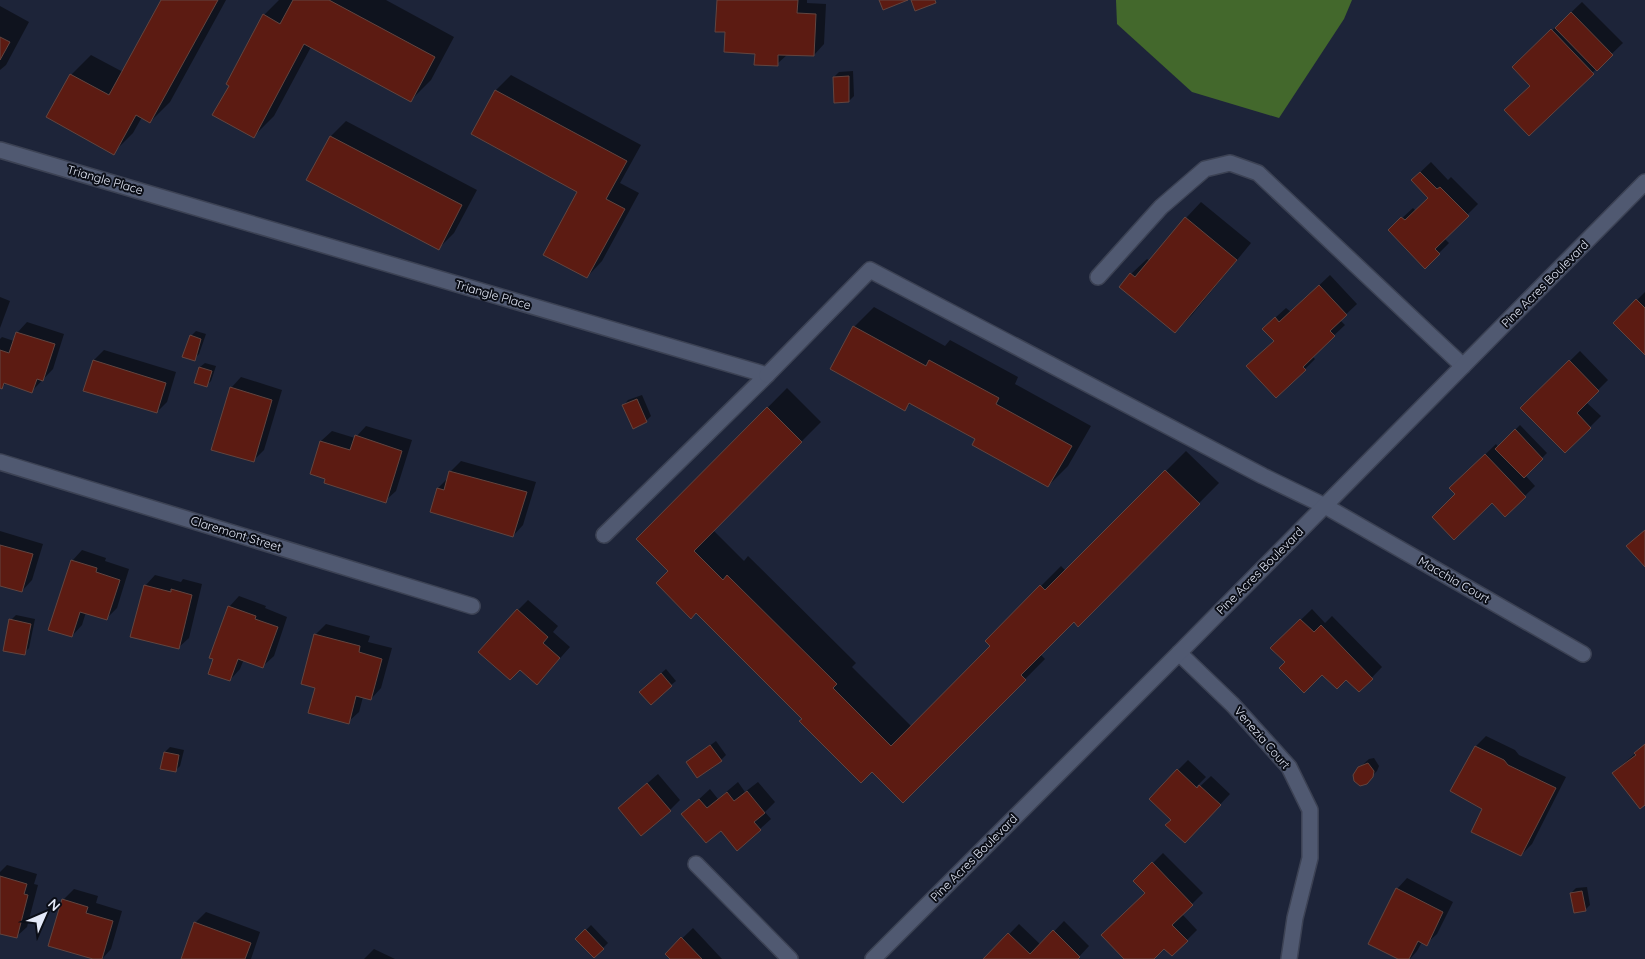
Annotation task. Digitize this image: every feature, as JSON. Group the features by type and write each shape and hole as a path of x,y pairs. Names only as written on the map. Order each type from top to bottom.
{"street":[{"name":"Triangle Place","path":"0,150 767,375"},
{"path":"1098,277 1161,207 1205,169 1230,163 1258,173 1464,366"},
{"name":"Pine Acres Boulevard","path":"873,959 1645,182"},
{"name":"Macchia Court","path":"767,375 870,270 1262,476 1325,506 1583,654"},
{"path":"604,535 767,375"},
{"name":"Claremont Street","path":"0,462 472,606"},
{"name":"Venezia Court","path":"1179,653 1233,705 1289,767 1310,810 1310,858 1294,918 1289,959"},
{"path":"696,864 790,959"}],"green space":[{"path":"1116,0 1352,0 1344,19 1279,118 1192,92 1117,24"}],"building":[{"path":"161,0 218,0 150,123 136,115 114,155 46,117 70,74 109,95"},
{"path":"293,0 329,0 435,57 411,102 304,44 254,138 212,115 229,86 226,84 263,14 280,24"},
{"path":"717,0 798,0 797,13 816,14 814,56 778,55 778,66 754,65 755,54 724,52 725,32 715,32"},
{"path":"879,0 908,0 883,10"},
{"path":"911,0 935,0 936,3 915,11"},
{"path":"1571,12 1613,55 1597,71 1555,28"},
{"path":"1551,29 1594,74 1529,136 1504,110 1530,86 1512,67"},
{"path":"0,37 10,42 0,60"},
{"path":"849,76 849,102 834,103 833,77"},
{"path":"495,90 627,161 606,199 625,209 587,278 543,255 577,192 471,134"},
{"path":"330,136 462,205 439,250 306,180"},
{"path":"1420,172 1437,189 1440,187 1469,216 1435,249 1440,254 1425,269 1388,230 1401,217 1405,220 1428,198 1411,180"},
{"path":"1185,217 1237,260 1175,333 1119,287 1130,273 1135,277"},
{"path":"1319,285 1347,315 1330,331 1335,336 1303,367 1306,370 1276,398 1246,366 1274,341 1262,329 1275,317 1279,322"},
{"path":"1636,299 1645,308 1645,355 1613,323"},
{"path":"853,326 926,366 929,360 999,398 996,404 1072,446 1048,487 972,445 975,439 909,403 905,411 830,369"},
{"path":"16,332 55,344 43,381 37,379 32,393 4,383 2,389 0,388 0,350 9,353"},
{"path":"190,335 201,339 195,361 182,357"},
{"path":"93,360 166,383 157,413 83,391"},
{"path":"1569,360 1599,391 1577,413 1591,428 1565,453 1520,408"},
{"path":"199,367 212,371 207,387 194,383"},
{"path":"230,387 272,400 254,462 211,450"},
{"path":"637,399 647,422 633,429 622,405"},
{"path":"767,407 802,442 694,551 723,580 727,575 837,684 833,688 891,746 990,646 985,641 1040,585 1045,590 1165,470 1200,504 1078,627 1074,622 1021,675 1026,680 903,803 872,772 861,783 799,721 802,719 696,613 691,619 656,583 668,571 636,539"},
{"path":"1515,429 1543,459 1524,478 1495,449"},
{"path":"355,435 402,451 386,503 324,483 325,479 310,474 320,441 350,450"},
{"path":"1485,454 1526,497 1505,517 1492,503 1454,540 1432,517 1455,494 1449,488"},
{"path":"449,471 527,492 513,537 430,512 437,488 444,490"},
{"path":"1645,530 1645,567 1626,546"},
{"path":"0,545 33,554 22,592 0,586"},
{"path":"71,560 97,568 96,572 120,580 107,620 80,612 72,637 48,630"},
{"path":"144,585 171,592 171,589 192,595 179,649 130,637"},
{"path":"228,606 256,616 255,619 278,627 263,668 238,659 230,681 208,674 213,659 209,658"},
{"path":"517,609 548,637 543,643 560,658 537,685 520,670 510,680 478,652"},
{"path":"9,619 31,624 25,655 3,651"},
{"path":"1300,619 1314,632 1321,625 1373,679 1359,692 1346,680 1337,689 1322,675 1304,693 1279,668 1285,662 1270,648"},
{"path":"314,634 360,646 359,652 382,659 371,700 356,696 349,724 308,713 315,688 301,684"},
{"path":"661,673 672,686 651,705 639,692"},
{"path":"1645,744 1645,805 1640,809 1612,773 1636,755 1634,753"},
{"path":"710,745 722,761 697,778 686,762"},
{"path":"1475,746 1504,760 1508,765 1556,788 1521,856 1471,832 1482,809 1450,791"},
{"path":"164,752 179,755 176,772 160,769"},
{"path":"1368,763 1374,771 1373,777 1367,784 1360,786 1354,781 1353,775 1358,767"},
{"path":"1177,769 1197,788 1199,785 1221,805 1185,843 1165,825 1171,820 1149,799"},
{"path":"647,783 671,811 641,836 618,808"},
{"path":"747,791 765,813 754,822 761,830 737,851 721,831 706,843 681,814 699,799 707,808 727,792 734,801"},
{"path":"1152,862 1193,905 1172,925 1188,941 1172,956 1164,949 1154,959 1124,959 1101,935 1145,893 1133,881"},
{"path":"0,876 27,884 24,894 28,895 17,938 0,934"},
{"path":"1396,888 1443,912 1427,946 1418,941 1409,959 1398,959 1368,944"},
{"path":"1582,891 1586,911 1574,913 1570,893"},
{"path":"62,899 88,907 86,913 113,921 102,959 93,959 48,946"},
{"path":"194,922 251,943 245,959 181,959"},
{"path":"585,929 604,949 594,958 575,939"},
{"path":"1053,930 1080,957 1078,959 983,959 1008,933 1030,954"},
{"path":"681,937 702,959 670,959 665,954"}]}
